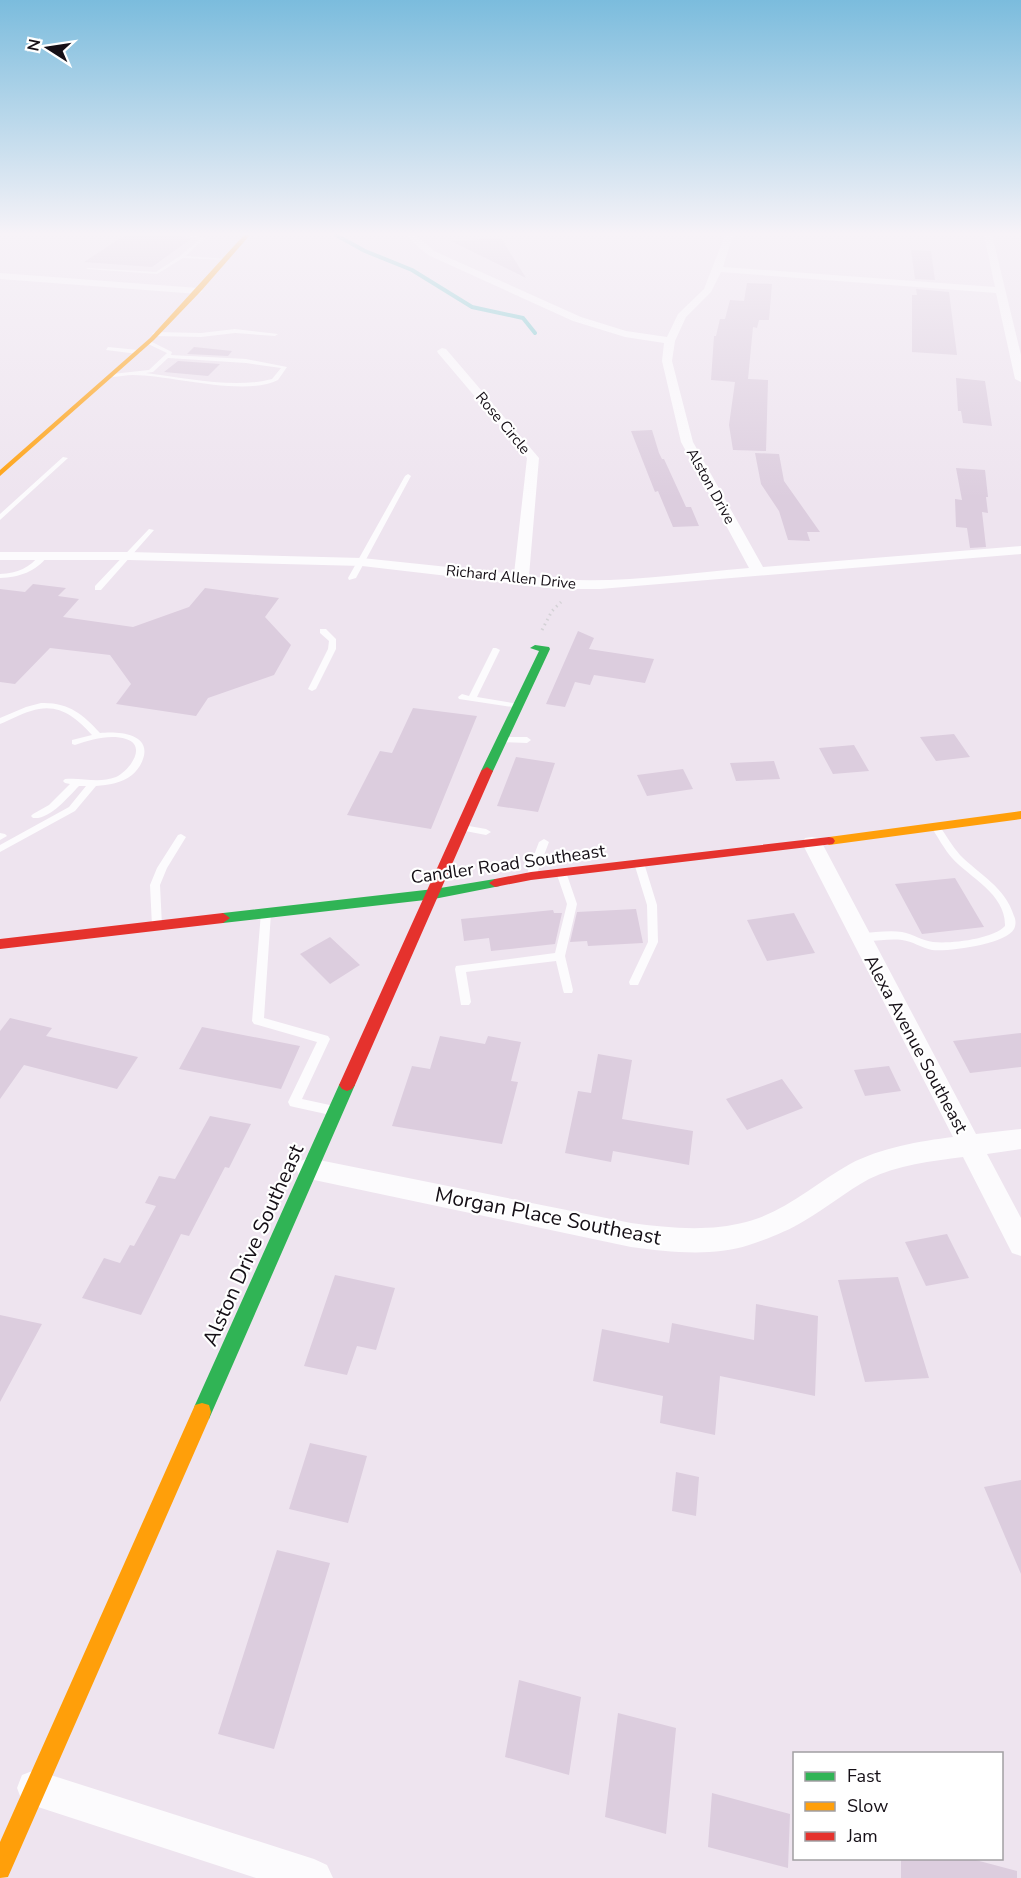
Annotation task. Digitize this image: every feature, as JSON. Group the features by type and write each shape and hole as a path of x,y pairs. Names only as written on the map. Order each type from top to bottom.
{"main road":[{"path":"0,474 112,376 167,323"},
{"name":"Alston Drive Southeast","path":"0,1869 309,1169 434,894 516,706 545,649 535,648"},
{"name":"Candler Road Southeast","path":"0,944 434,894 531,876 812,843 1021,815"}],"street":[{"path":"589,323 626,334 670,341"},
{"name":"Alston Drive","path":"679,323 670,341 667,361 687,442 758,572"},
{"path":"1008,323 1021,379"},
{"name":"Rose Circle","path":"442,351 532,458 521,579"},
{"name":"Richard Allen Drive","path":"0,556 129,556 362,562 558,585 589,585 1021,550"},
{"name":"Alexa Avenue Southeast","path":"812,843 1021,1244"},
{"name":"Morgan Place Southeast","path":"309,1169 631,1235 668,1240 699,1240 747,1234 792,1215 852,1176 889,1161 932,1150 1021,1139"},
{"path":"35,1788 314,1878"}],"lane":[{"path":"152,338 235,331 275,334"},
{"path":"112,376 151,371 170,353 152,338"},
{"path":"108,349 138,352"},
{"path":"138,374 252,384 273,381 281,374 284,367 246,361 166,356"},
{"path":"0,518 65,458"},
{"path":"352,578 408,476"},
{"path":"98,588 151,530"},
{"path":"0,576 16,575 35,568 44,556"},
{"path":"312,689 332,649 333,641 323,631"},
{"path":"472,699 496,650"},
{"path":"462,698 516,706"},
{"path":"0,721 38,706 56,705 70,709 83,717 97,735"},
{"path":"36,816 52,807 72,782 93,784 123,775 132,769 140,755 140,748 129,738 108,734 75,742"},
{"path":"501,740 527,740"},
{"path":"0,849 72,809 93,784"},
{"path":"860,937 899,936 914,938 932,946 950,946 1000,936 1008,932 1011,925 1010,916 996,893 985,880 957,858 936,827"},
{"path":"463,828 486,832"},
{"path":"157,926 155,885 162,868 181,837"},
{"path":"531,876 544,842"},
{"path":"634,982 653,942 652,905 639,863"},
{"path":"561,872 572,904 560,956 568,990"},
{"path":"266,913 258,1021 324,1039 294,1102 335,1111"},
{"path":"465,1002 460,969 560,956"}],"path":[{"path":"535,648 544,622 552,611 572,592 589,585"}],"building":[{"path":"719,323 758,323 757,328 753,327 748,379 768,380 766,451 733,450 729,425 735,382 711,380 714,336 716,336"},
{"path":"912,323 953,323 957,355 912,352"},
{"path":"194,347 232,351 228,356 187,354"},
{"path":"178,361 220,364 208,376 164,372"},
{"path":"956,378 985,381 992,426 963,423 961,411 958,411"},
{"path":"652,430 659,453 686,507 691,507 699,526 673,527 658,491 655,492 631,431"},
{"path":"755,453 779,454 784,481 820,532 807,532 810,541 788,540 779,511 761,484"},
{"path":"956,468 985,470 988,513 982,512 986,547 970,548 967,528 956,527 955,499 962,500"},
{"path":"33,584 66,588 58,596 79,599 63,617 133,627 189,607 205,588 279,598 265,617 291,645 274,675 208,698 196,716 116,704 131,684 110,655 50,648 15,684 0,682 0,589 25,592"},
{"path":"578,631 594,638 589,649 654,659 645,683 594,675 590,685 575,682 565,707 546,704"},
{"path":"413,708 477,716 431,829 347,815 380,751 392,753"},
{"path":"954,734 970,757 936,761 920,737"},
{"path":"854,745 869,771 833,774 819,748"},
{"path":"516,757 555,763 538,812 497,806"},
{"path":"774,761 780,779 736,781 730,763"},
{"path":"683,769 693,789 647,796 637,775"},
{"path":"955,878 984,927 922,934 895,884"},
{"path":"636,909 643,943 588,946 587,941 570,942 577,912"},
{"path":"553,910 554,913 562,913 555,944 491,951 489,938 464,941 461,919"},
{"path":"794,913 815,953 767,961 747,920"},
{"path":"330,937 360,965 330,984 300,954"},
{"path":"10,1018 52,1028 46,1036 138,1057 117,1089 24,1065 0,1099 0,1031"},
{"path":"202,1027 300,1046 281,1089 179,1069"},
{"path":"1021,1033 1021,1067 970,1073 953,1041"},
{"path":"440,1036 485,1044 488,1036 521,1042 511,1081 518,1082 502,1144 392,1126 412,1066 430,1069"},
{"path":"598,1054 632,1060 622,1119 693,1131 689,1165 613,1151 611,1162 565,1153 578,1091 591,1093"},
{"path":"889,1066 901,1091 865,1096 854,1070"},
{"path":"782,1079 803,1108 747,1130 726,1099"},
{"path":"210,1116 251,1124 229,1168 225,1167 189,1236 181,1234 141,1315 82,1298 104,1258 120,1263 130,1245 134,1246 156,1206 145,1203 159,1176 175,1179"},
{"path":"947,1234 969,1278 926,1286 905,1242"},
{"path":"335,1275 395,1288 376,1350 357,1346 347,1375 304,1366"},
{"path":"898,1277 929,1378 865,1382 838,1280"},
{"path":"756,1304 818,1316 815,1396 720,1376 715,1435 660,1423 663,1396 593,1381 602,1329 669,1343 672,1323 754,1340"},
{"path":"0,1315 42,1324 0,1402"},
{"path":"310,1443 367,1456 348,1523 289,1509"},
{"path":"676,1472 699,1477 696,1516 672,1511"},
{"path":"1021,1480 1021,1574 984,1487"},
{"path":"277,1550 330,1563 274,1749 218,1734"},
{"path":"519,1680 581,1697 569,1775 505,1757"},
{"path":"618,1713 676,1728 666,1834 605,1817"},
{"path":"712,1793 790,1814 788,1868 708,1847"},
{"path":"901,1860 976,1860 1017,1871 1017,1878 901,1878"}],"waterway":[{"path":"527,323 535,333"}],"traffic: fast":[{"path":"487,771 545,649 535,648"},
{"path":"223,918 434,894 495,883"},
{"path":"202,1412 347,1085"}],"traffic: slow":[{"path":"0,474 168,323"},
{"path":"829,841 1021,815"},
{"path":"0,1869 202,1412"}],"traffic: jam":[{"path":"347,1085 487,771"},
{"path":"495,883 531,876 829,841"},
{"path":"0,944 223,918"}]}
